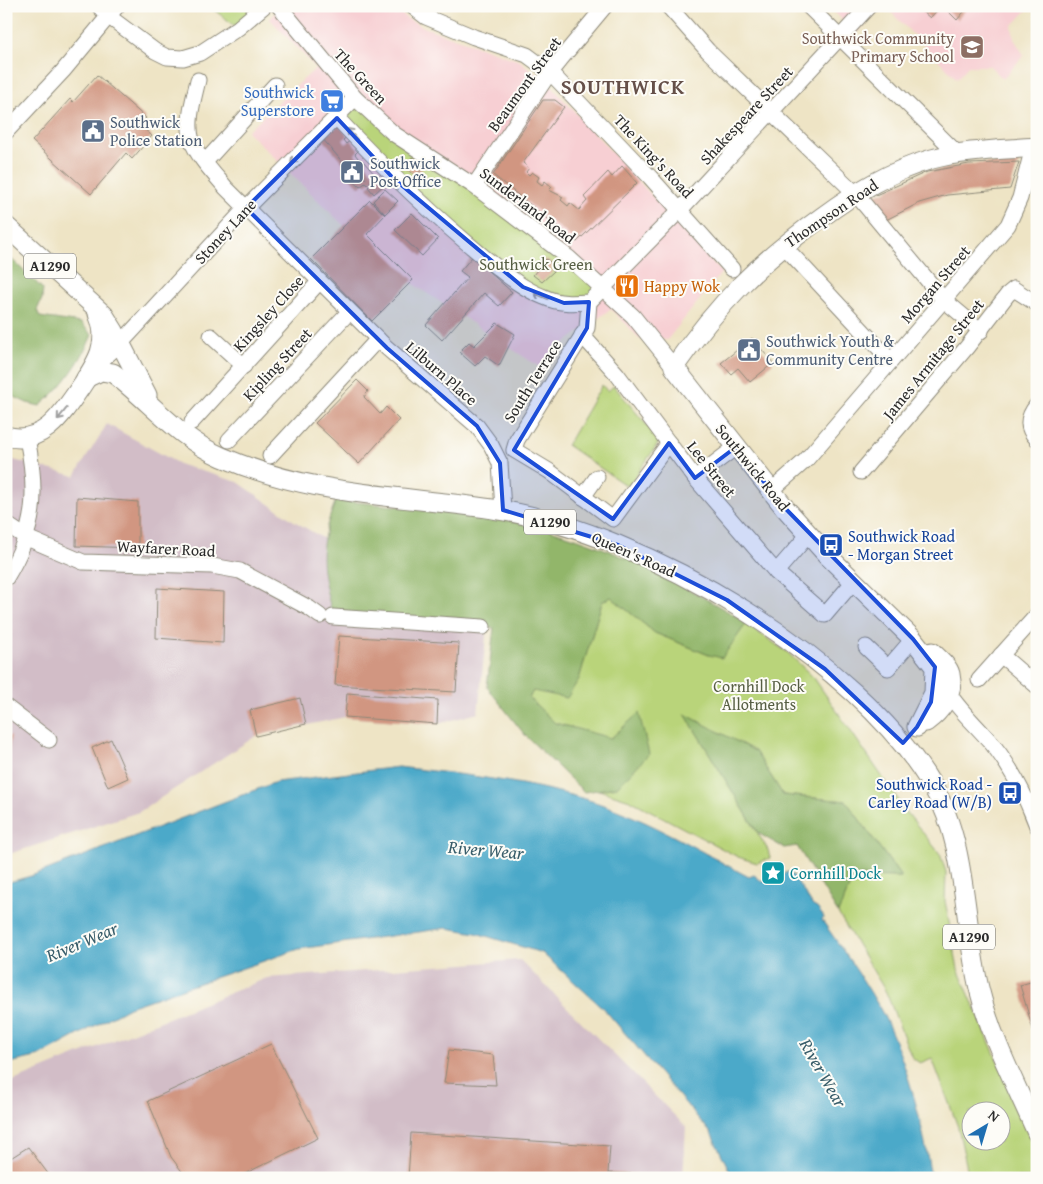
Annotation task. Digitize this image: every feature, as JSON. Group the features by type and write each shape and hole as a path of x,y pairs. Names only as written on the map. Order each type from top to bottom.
{"main road":[{"name":"Thompson Road","path":"674,367 701,328 730,295 783,245 855,193 909,166 958,154 1035,147"},
{"name":"A1290","path":"6,226 104,315 154,407"},
{"name":"A1290","path":"95,306 104,334 92,371 113,373 154,407"},
{"name":"Southwick Road","path":"674,367 736,447 809,534 942,670"},
{"name":"Stoney Lane","path":"27,438 49,428 62,415 92,371"},
{"name":"Queen's Road","path":"154,407 172,425 217,456 281,479 364,495 503,510 573,528 618,545 727,600 826,669 861,700 903,743"},
{"path":"6,436 15,439 27,438"},
{"path":"918,727 934,693 942,670"},
{"path":"903,743 945,703 948,694 942,670"},
{"name":"A1290","path":"903,743 935,790 946,813 958,864 980,994 998,1043 1037,1133"}],"street":[{"path":"6,132 63,71 108,10 155,51 167,57 182,58 200,53 238,28 264,6"},
{"name":"The Green","path":"279,6 355,98 394,134 430,157"},
{"name":"The King's Road","path":"412,6 429,11 474,37 526,55 550,72 680,210 732,269"},
{"name":"Beaumont Street","path":"474,186 550,72 606,6"},
{"path":"668,6 708,51 771,114 855,193 944,300 981,331"},
{"path":"808,6 958,154"},
{"name":"Shakespeare Street","path":"602,288 680,210 771,114 869,6"},
{"name":"Lilburn Place","path":"198,80 191,113 192,141 205,162 246,208 319,282 378,339 477,426 491,445 500,462 503,510"},
{"path":"205,162 275,85"},
{"name":"Stoney Lane","path":"92,371 120,344 246,208 355,98"},
{"path":"337,118 393,178 465,241 523,287 545,298 564,304 589,302 602,288"},
{"name":"Morgan Street","path":"772,491 806,460 1008,225 1020,198 1035,147"},
{"name":"Sunderland Road","path":"430,157 474,186 569,258 602,288"},
{"path":"783,245 891,362"},
{"name":"Kingsley Close","path":"192,422 319,282"},
{"name":"Southwick Road","path":"602,288 633,316 674,367"},
{"name":"James Armitage Street","path":"861,472 981,331 1014,289 1037,304"},
{"name":"South Terrace","path":"589,302 587,328 517,440 514,450 549,471 613,519 668,443"},
{"name":"Kipling Street","path":"230,440 350,312"},
{"name":"Lee Street","path":"582,335 617,374 695,478 776,572 825,614 854,581"},
{"name":"Kingsley Close","path":"212,336 244,366"},
{"path":"270,456 378,339"},
{"path":"1037,404 1030,413 1028,423 1029,431 1037,439"},
{"path":"6,578 20,555 27,538 34,474 27,438"},
{"path":"695,478 736,447"},
{"path":"583,496 596,478"},
{"name":"Wayfarer Road","path":"6,524 27,538 83,562 212,566 240,571 326,616 483,627"},
{"path":"776,572 809,534"},
{"path":"980,680 1037,615"},
{"path":"866,647 888,668 913,639"},
{"path":"1001,655 1037,686"},
{"path":"942,670 963,697 970,719"},
{"path":"948,694 988,739 1010,772 1037,826"},
{"path":"6,707 49,740"}],"highlighted area":[{"path":"337,118 393,178 523,287 564,303 589,302 587,328 514,450 613,519 669,443 695,478 736,447 785,508 913,639 935,667 931,702 917,727 903,743 825,669 727,600 618,545 503,510 500,463 477,426 387,348 246,208"}],"shaded area":[{"path":"281,6 393,6 406,18 426,28 520,61 552,87 722,272 667,340 640,339 611,309 555,350 544,370 384,265 247,131 316,68 270,19"},
{"name":"Southwick Community Primary School","path":"828,6 883,6 856,33"},
{"name":"Southwick Community Primary School","path":"885,6 1031,6 1012,26 1014,39 1024,55 1003,79 990,66 968,66 957,79"},
{"path":"107,424 181,465 238,482 294,521 371,567 490,598 478,713 437,724 345,717 256,736 139,812 6,855 6,458 75,476"},
{"path":"520,960 686,1127 683,1178 6,1178 6,1084 267,978"}],"green space":[{"path":"209,6 264,6 238,28"},
{"name":"Southwick Green","path":"355,98 603,289 589,302 523,287 337,118"},
{"path":"6,254 43,289 42,299 37,310 40,317 81,323 92,335 70,374 40,406 27,403 6,393"},
{"path":"602,385 607,391 614,386 660,441 628,487 567,445"},
{"path":"336,500 438,510 514,521 539,527 591,544 642,565 715,604 746,624 722,658 709,655 655,633 611,597 602,602 579,679 567,698 533,691 529,698 555,723 611,738 639,713 649,754 617,787 584,792 525,735 487,687 494,628 333,617 325,584 322,558 325,532"},
{"name":"Cornhill Dock Allotments","path":"611,597 655,633 709,655 738,635 746,624 787,652 814,678 908,814 940,854 946,872 945,901 958,969 1037,1152 1037,1178 969,1178 963,1152 1010,1152 1010,1102 960,1102 960,1136 932,1058 920,1063 912,1058 886,992 838,913 854,876 901,877 846,801 783,795 755,751 686,715 768,850 770,858 757,863 738,857 630,800 599,790 617,787 639,714 611,739 555,723 529,699 533,690 579,679 602,602"},
{"path":"685,714 755,751 783,795 846,801 901,877 854,876 838,913 797,846 784,848 758,833"}],"water":[{"name":"River Wear","path":"398,767 468,775 539,787 585,799 628,814 689,844 749,877 754,875 763,882 788,872 793,875 813,906 824,917 822,920 862,979 893,1035 914,1096 931,1178 733,1178 711,1133 604,1009 542,953 476,933 447,928 299,949 129,1007 40,1056 6,1064 6,883 31,876 276,782"}],"building":[{"path":"916,6 941,6 930,18"},
{"path":"943,6 969,6 957,20"},
{"name":"Southwick Police Station","path":"97,75 146,118 140,125 152,136 132,159 126,153 91,194 32,141 70,99 73,102"},
{"path":"543,100 555,100 564,107 523,163 529,168 526,172 529,175 532,172 539,177 537,181 542,185 545,181 552,187 549,190 563,197 561,200 568,206 570,203 579,210 587,201 584,197 608,172 612,177 622,166 637,183 577,242 493,175"},
{"path":"339,125 348,136 343,140 346,144 351,140 359,150 355,154 361,162 350,171 322,138"},
{"path":"412,157 424,167 416,176 404,167"},
{"path":"363,161 376,176 367,185 365,183 360,187 349,177 356,169 366,179 356,168"},
{"path":"1019,162 1010,189 947,195 919,203 886,220 869,198 927,172 969,164"},
{"path":"381,174 388,181 374,194 368,187"},
{"path":"385,189 398,201 385,214 373,201"},
{"path":"370,200 385,215 367,234 413,280 372,321 311,259"},
{"path":"412,213 438,239 422,256 395,230"},
{"path":"472,257 512,292 499,306 484,293 442,340 426,325 468,277 460,271"},
{"path":"546,259 554,265 551,269 554,271 542,282 533,275"},
{"path":"497,323 515,334 499,366 485,356 475,366 459,352 469,342 474,346"},
{"name":"Southwick Youth & Community Centre","path":"752,338 773,363 750,382 738,368 731,374 721,363"},
{"path":"357,380 368,391 364,397 380,414 386,407 399,420 359,464 315,423"},
{"path":"77,497 138,502 138,548 76,546"},
{"path":"157,588 224,592 223,643 156,638"},
{"path":"339,636 459,643 456,692 335,685"},
{"path":"347,693 438,700 437,724 345,717"},
{"path":"300,698 306,724 256,736 250,710"},
{"path":"6,736 11,736 7,764 6,764"},
{"path":"111,739 128,778 108,787 92,748"},
{"path":"1034,981 1037,991 1036,1040 1020,985"},
{"path":"271,1044 318,1138 236,1178 187,1178 171,1157 148,1101"},
{"path":"449,1050 493,1055 496,1085 444,1083"},
{"path":"411,1133 610,1146 608,1173 635,1174 635,1178 408,1178"},
{"path":"28,1147 49,1175 45,1178 6,1178 6,1161"}],"place":[{"name":"Southwick Community Primary School","path":"972,47"},
{"name":"Southwick Superstore","path":"332,101"},
{"name":"Southwick Police Station","path":"93,131"},
{"name":"Southwick Post Office","path":"352,172"},
{"name":"Happy Wok","path":"627,286"},
{"name":"Southwick Youth & Community Centre","path":"749,350"},
{"name":"Southwick Road - Morgan Street","path":"831,545"},
{"name":"Southwick Road - Carley Road (W/B)","path":"1010,793"},
{"name":"Cornhill Dock","path":"773,873"}],"district":[{"name":"SOUTHWICK","path":"623,87"}]}
